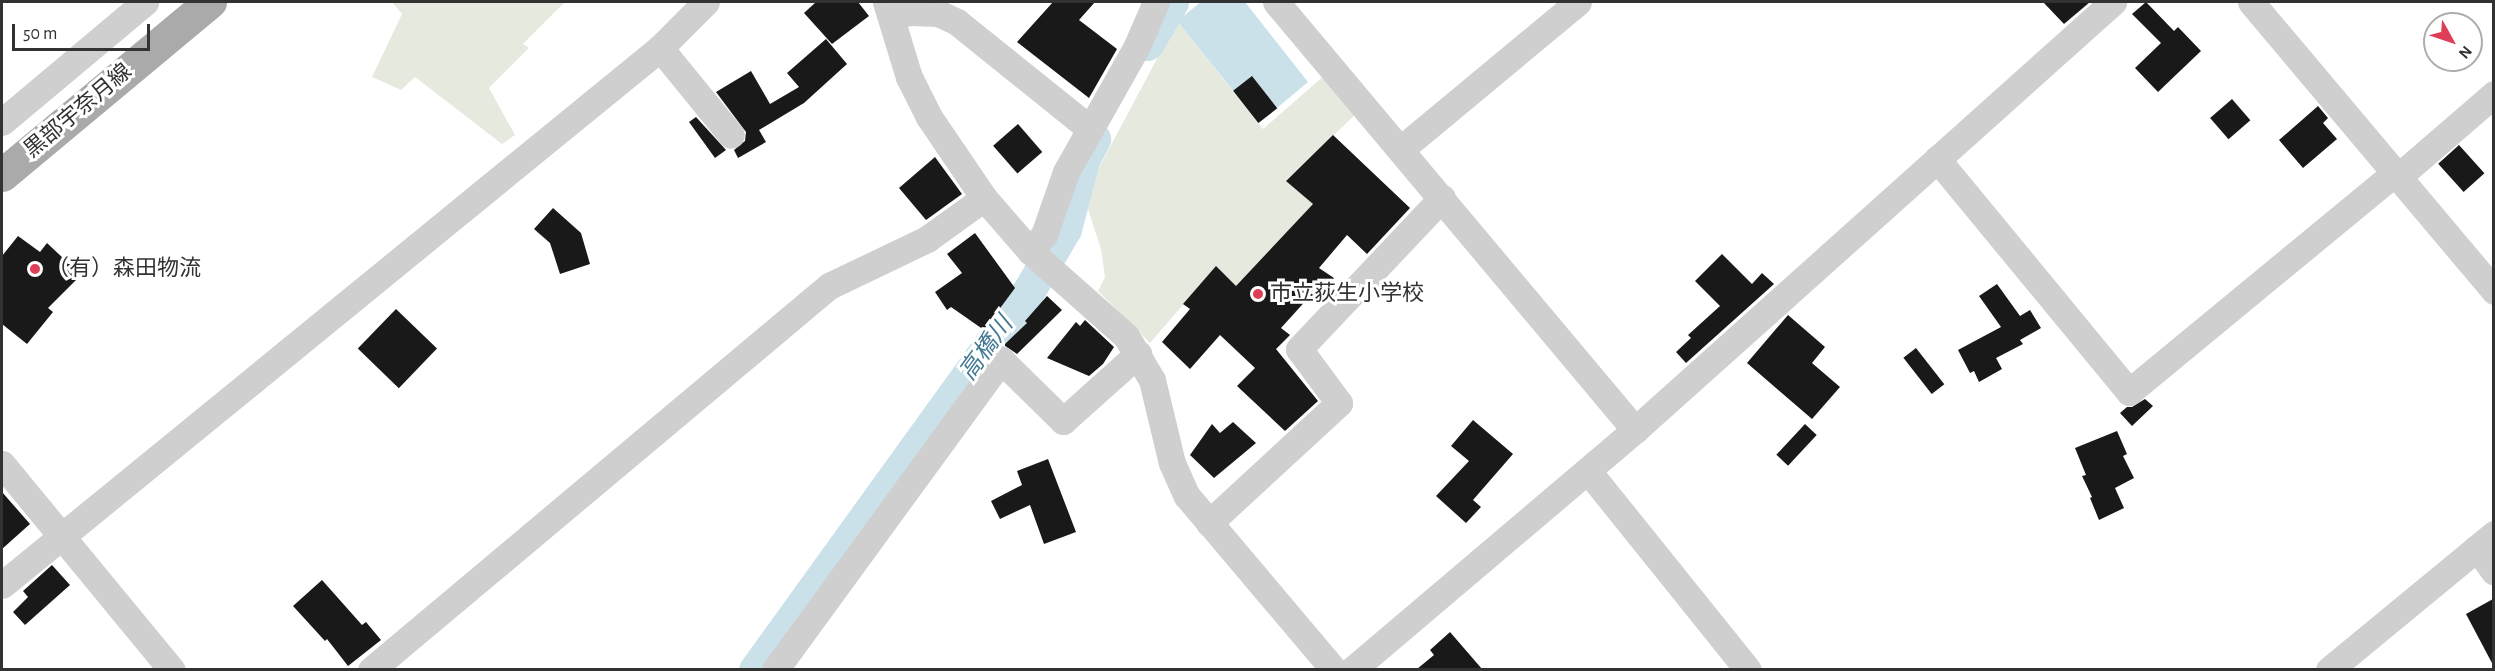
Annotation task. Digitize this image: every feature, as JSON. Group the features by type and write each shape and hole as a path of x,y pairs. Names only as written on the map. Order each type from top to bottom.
{"main road":[{"name":"黒部宇奈月線","path":"2,175 210,2"}],"street":[{"path":"2,122 145,2"},
{"path":"2,585 660,48 706,2"},
{"path":"1030,251 1044,235 1066,172 1136,48 1156,2"},
{"path":"1276,2 1635,430"},
{"path":"1401,149 1578,2"},
{"path":"2251,2 2493,291"},
{"path":"1352,669 1635,430 2109,3"},
{"path":"1089,128 957,22 938,14 889,8 909,76 929,117 984,198 1030,251 1121,331 1138,354 1152,380 1172,463 1187,496 1334,669"},
{"path":"660,48 731,135"},
{"path":"1937,159 2129,392 2493,94"},
{"path":"371,669 829,286 927,239 984,198"},
{"path":"1209,523 1339,403 1299,349 1442,198"},
{"path":"775,669 1001,360 1063,421 1138,354"},
{"path":"2,464 172,669"},
{"path":"1588,471 1749,669"},
{"path":"2329,669 2485,541 2493,572"}],"shaded area":[{"path":"392,2 565,2 523,44 529,48 489,88 515,135 502,144 415,77 401,90 372,77 402,14"},
{"path":"1177,21 1263,129 1326,74 1355,115 1286,180 1313,204 1236,286 1216,267 1150,343 1098,291 1105,277 1101,249 1088,209 1094,177"}],"water":[{"path":"1201,2 1245,2 1308,82 1259,123 1177,21"}],"building":[{"path":"816,2 858,2 869,16 832,44 804,13"},
{"path":"1053,2 1095,2 1079,20 1117,49 1089,98 1017,42"},
{"path":"2043,2 2090,2 2064,24"},
{"path":"2146,2 2174,31 2178,27 2201,51 2158,92 2135,68 2161,43 2132,14"},
{"path":"826,39 847,64 804,103 759,130 766,142 738,158 734,150 745,141 746,132 716,92 751,71 770,104 799,87 787,73"},
{"path":"1252,76 1277,108 1258,123 1233,91"},
{"path":"2232,99 2250,120 2228,139 2210,118"},
{"path":"2318,106 2328,118 2323,123 2337,139 2303,168 2279,140"},
{"path":"696,117 726,150 715,158 689,122"},
{"path":"1018,124 1042,152 1017,174 993,146"},
{"path":"1333,135 1410,208 1367,254 1347,235 1319,268 1334,278 1314,299 1310,296 1281,328 1290,335 1276,349 1318,401 1285,431 1237,386 1255,368 1220,335 1190,369 1162,342 1190,309 1183,304 1216,266 1236,286 1313,204 1286,181"},
{"path":"2459,145 2484,173 2464,192 2438,164"},
{"path":"935,157 962,194 926,220 899,188"},
{"path":"553,208 581,233 590,264 560,274 550,243 534,229"},
{"path":"975,233 1015,288 984,330 951,307 947,310 935,292 962,273 947,254"},
{"path":"18,236 40,252 47,243 81,275 48,308 53,312 27,344 2,324 2,256"},
{"path":"1722,254 1752,284 1762,273 1774,284 1686,363 1676,352 1691,338 1688,335 1720,306 1695,281"},
{"path":"1997,284 2020,316 2030,310 2041,328 2020,340 2023,344 1996,358 2002,369 1979,382 1974,371 1970,373 1958,350 2001,327 1979,296"},
{"path":"1047,296 1062,310 1017,354 1004,345 1027,323 1025,321"},
{"path":"396,309 437,349 399,388 358,349"},
{"path":"1788,315 1825,347 1812,363 1840,387 1812,419 1747,363"},
{"path":"1085,320 1114,347 1103,364 1089,376 1047,358 1076,322 1080,326"},
{"path":"1916,348 1944,384 1932,394 1903,358"},
{"path":"2145,399 2153,406 2132,426 2120,413 2127,407 2132,407"},
{"path":"1473,420 1513,454 1473,500 1481,507 1466,523 1436,496 1469,461 1451,446"},
{"path":"1233,422 1256,443 1214,478 1190,455 1212,424 1220,433"},
{"path":"1805,424 1817,435 1788,466 1776,455"},
{"path":"2117,431 2127,454 2123,456 2134,478 2115,488 2124,508 2099,520 2082,476 2086,475 2075,448"},
{"path":"1048,459 1076,532 1044,544 1030,505 1000,519 991,501 1022,485 1017,471"},
{"path":"2,492 30,524 2,549"},
{"path":"52,565 70,585 25,625 13,612 28,597 23,591"},
{"path":"322,580 362,625 366,622 381,640 348,666 327,639 325,641 293,606"},
{"path":"2493,599 2493,665 2466,614"},
{"path":"1450,632 1482,669 1417,669 1434,655 1430,650"}],"waterway":[{"name":"高橋川","path":"1147,44 1172,2"},
{"name":"高橋川","path":"755,670 1028,292 1065,229 1083,160 1094,139"}],"place":[{"name":"（有）森田物流","path":"35,269"},
{"name":"市立荻生小学校","path":"1258,294"}]}
